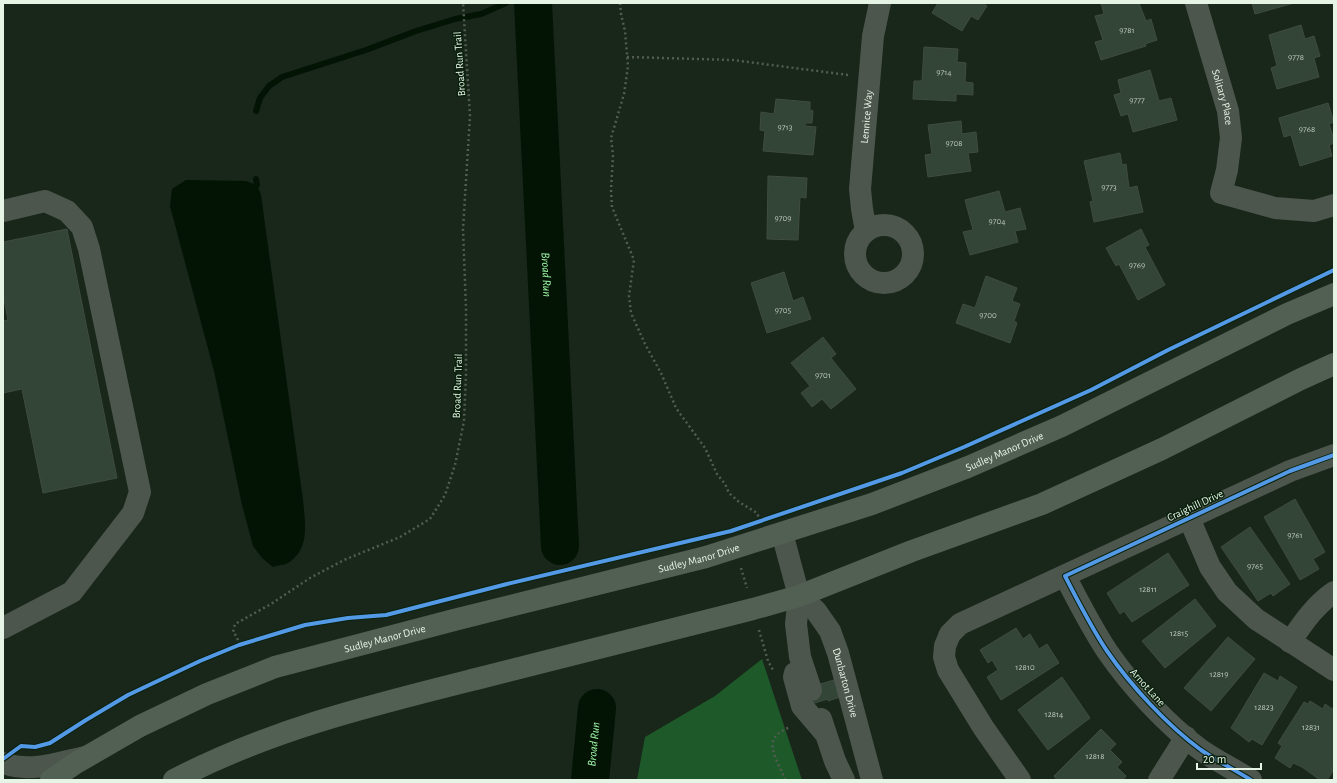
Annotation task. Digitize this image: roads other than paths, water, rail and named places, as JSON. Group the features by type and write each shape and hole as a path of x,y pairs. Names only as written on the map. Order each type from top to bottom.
{"main road":[{"name":"Sudley Manor Drive","path":"51,780 140,726 207,694 275,667 454,620 706,557 774,526 872,504 968,467 1062,426 1287,314 1334,294"},
{"path":"174,780 245,746 313,722 383,702 753,609 799,596 912,551 1042,504 1162,449 1334,364"}],"street":[{"name":"Lennice Way","path":"866,231 860,189 873,36 880,3"},
{"name":"Solitary Place","path":"1196,3 1228,111 1231,138 1227,170 1221,192 1275,208 1314,211 1334,205"},
{"path":"3,211 45,201 67,211 82,227 89,249 140,492 134,513 72,592 3,628"},
{"name":"Craighill Drive","path":"1020,780 983,727 948,670 944,657 945,646 950,634 960,624 1190,518 1290,470 1334,455"},
{"path":"1190,518 1210,567 1227,592 1256,619 1334,670"},
{"path":"774,526 799,596 796,624 800,656 835,761 844,780"},
{"name":"Arnot Lane","path":"1065,576 1079,604 1106,650 1124,674 1157,711 1202,750 1251,780"},
{"path":"1290,642 1307,617 1323,600 1334,592"},
{"name":"Dunbarton Drive","path":"799,596 816,612 830,631 838,653 872,780"},
{"path":"800,656 794,677 802,706 826,733"},
{"path":"1159,780 1186,737"},
{"path":"3,763 18,768 28,768 89,756"}],"waterway":[{"path":"256,111 260,98 269,86 282,77 366,50 416,31 455,19 481,14 506,3"},
{"name":"Broad Run","path":"533,3 560,546"},
{"path":"256,179 257,185"},
{"name":"Broad Run","path":"590,780 597,708"}]}
